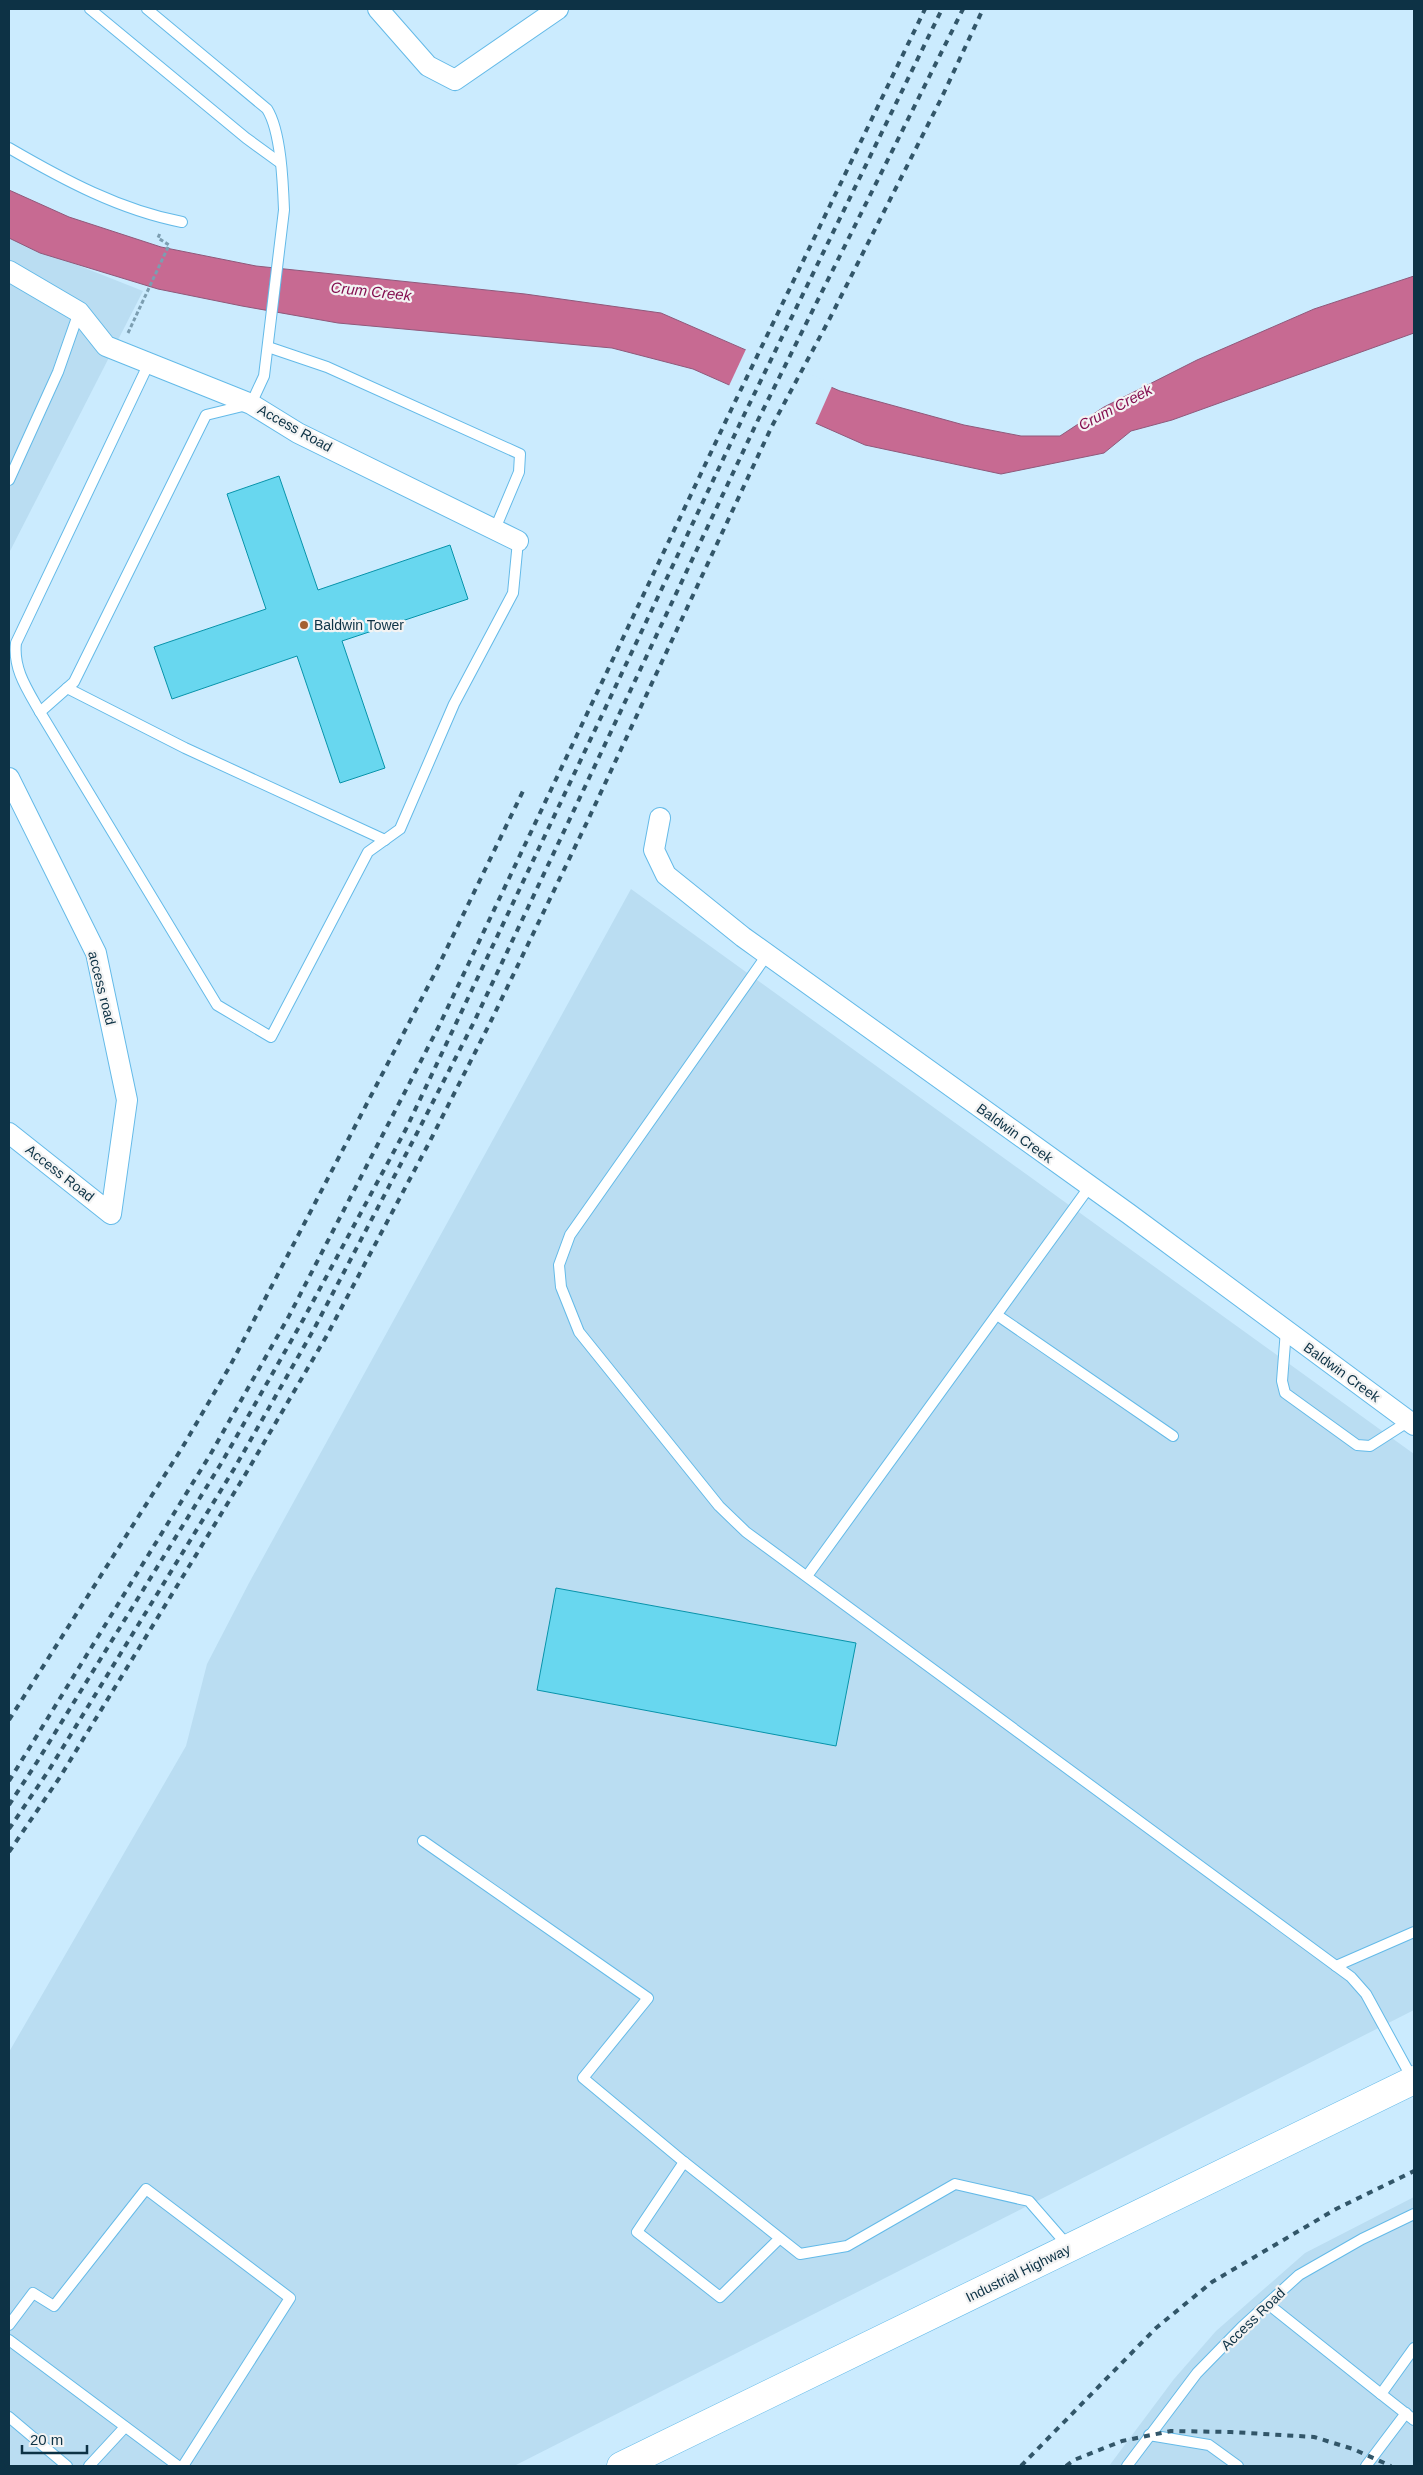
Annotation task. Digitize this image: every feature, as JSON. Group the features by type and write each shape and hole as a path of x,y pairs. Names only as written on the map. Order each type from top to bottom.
{"main road":[{"name":"Industrial Highway","path":"621,2466 1414,2081"}],"street":[{"path":"378,9 428,66 455,80 558,9"},
{"name":"Access Road","path":"9,271 79,312 106,346 251,404 298,433 518,540"},
{"name":"access road","path":"9,778 96,953 127,1100 110,1214"},
{"name":"Baldwin Creek","path":"660,818 654,850 666,875 767,955 1090,1186 1411,1423"},
{"name":"Access Road","path":"9,1133 110,1214"}],"lane":[{"path":"90,9 246,138 279,162"},
{"path":"40,712 74,682 206,415 251,404 264,376 276,261 284,210 283,186 273,119 267,109 147,9"},
{"path":"9,148 63,179 124,206 158,217 182,222"},
{"path":"9,480 13,457 58,372 79,312"},
{"path":"268,347 327,366 520,454 519,472 494,529"},
{"path":"149,362 16,643 14,657 20,676 40,712 217,1005 271,1037 368,852 400,829 454,704 513,593 518,540"},
{"path":"67,688 194,752 385,840"},
{"path":"767,955 570,1235 560,1265 561,1287 579,1332 719,1506 746,1532 1351,1977 1366,1994 1414,2081"},
{"path":"807,1576 1090,1186"},
{"path":"997,1315 1173,1436"},
{"path":"1286,1330 1282,1381 1285,1393 1357,1445 1370,1446 1411,1423"},
{"path":"423,1841 648,1998 583,2078 684,2162 800,2254 847,2246 956,2184 1029,2201 1070,2248"},
{"path":"1336,1966 1414,1932"},
{"path":"684,2162 637,2232 720,2297 780,2238"},
{"path":"9,2324 33,2293 54,2306 146,2189 290,2298 183,2466"},
{"name":"Access Road","path":"1127,2466 1197,2373 1299,2276 1362,2239 1414,2214"},
{"path":"1268,2304 1410,2417 1366,2466"},
{"path":"9,2340 178,2466"},
{"path":"1381,2394 1414,2348"},
{"path":"9,2417 67,2466"},
{"path":"89,2466 125,2427"},
{"path":"1149,2435 1209,2445 1238,2466"}],"path":[{"path":"119,351 169,244 164,241"}],"shaded area":[{"path":"9,238 143,291 9,553"},
{"path":"631,889 1414,1454 1414,2010 514,2466 9,2466 9,2052 186,1746 207,1664 249,1583"},
{"path":"1414,2197 1414,2466 1109,2466 1174,2379 1216,2331 1305,2253"}],"water":[{"name":"Crum Creek","path":"9,190 69,217 161,247 256,266 525,294 661,313 840,391 964,425 1021,436 1060,436 1104,407 1197,360 1314,309 1414,276 1414,333 1172,420 1131,431 1104,453 1001,474 865,445 693,369 612,348 338,323 158,289 40,253 9,238"}],"pier":[{"path":"747,347 833,384 814,427 728,388"}],"building":[{"name":"Baldwin Tower","path":"279,476 318,590 450,545 468,599 342,641 385,768 340,783 297,656 172,699 154,647 266,609 227,494"},
{"path":"556,1588 856,1643 836,1746 537,1690"}],"railway":[{"path":"9,1781 210,1455 289,1316 439,1026 732,408 925,9"},
{"path":"9,1805 222,1462 303,1320 406,1129 745,413 942,9"},
{"path":"9,1829 49,1770 234,1469 314,1329 416,1135 474,1022 758,420 963,9"},
{"path":"9,1852 60,1777 245,1475 326,1337 430,1141 490,1023 588,820 772,426 829,320 941,99 983,9"},
{"path":"9,1720 182,1448 230,1366 435,973 525,787"},
{"path":"1021,2466 1156,2328 1212,2282 1336,2209 1414,2171"},
{"path":"1066,2466 1074,2460 1122,2441 1171,2431 1231,2432 1314,2437 1353,2449 1391,2466"}],"place":[{"name":"Baldwin Tower","path":"304,625"}]}
